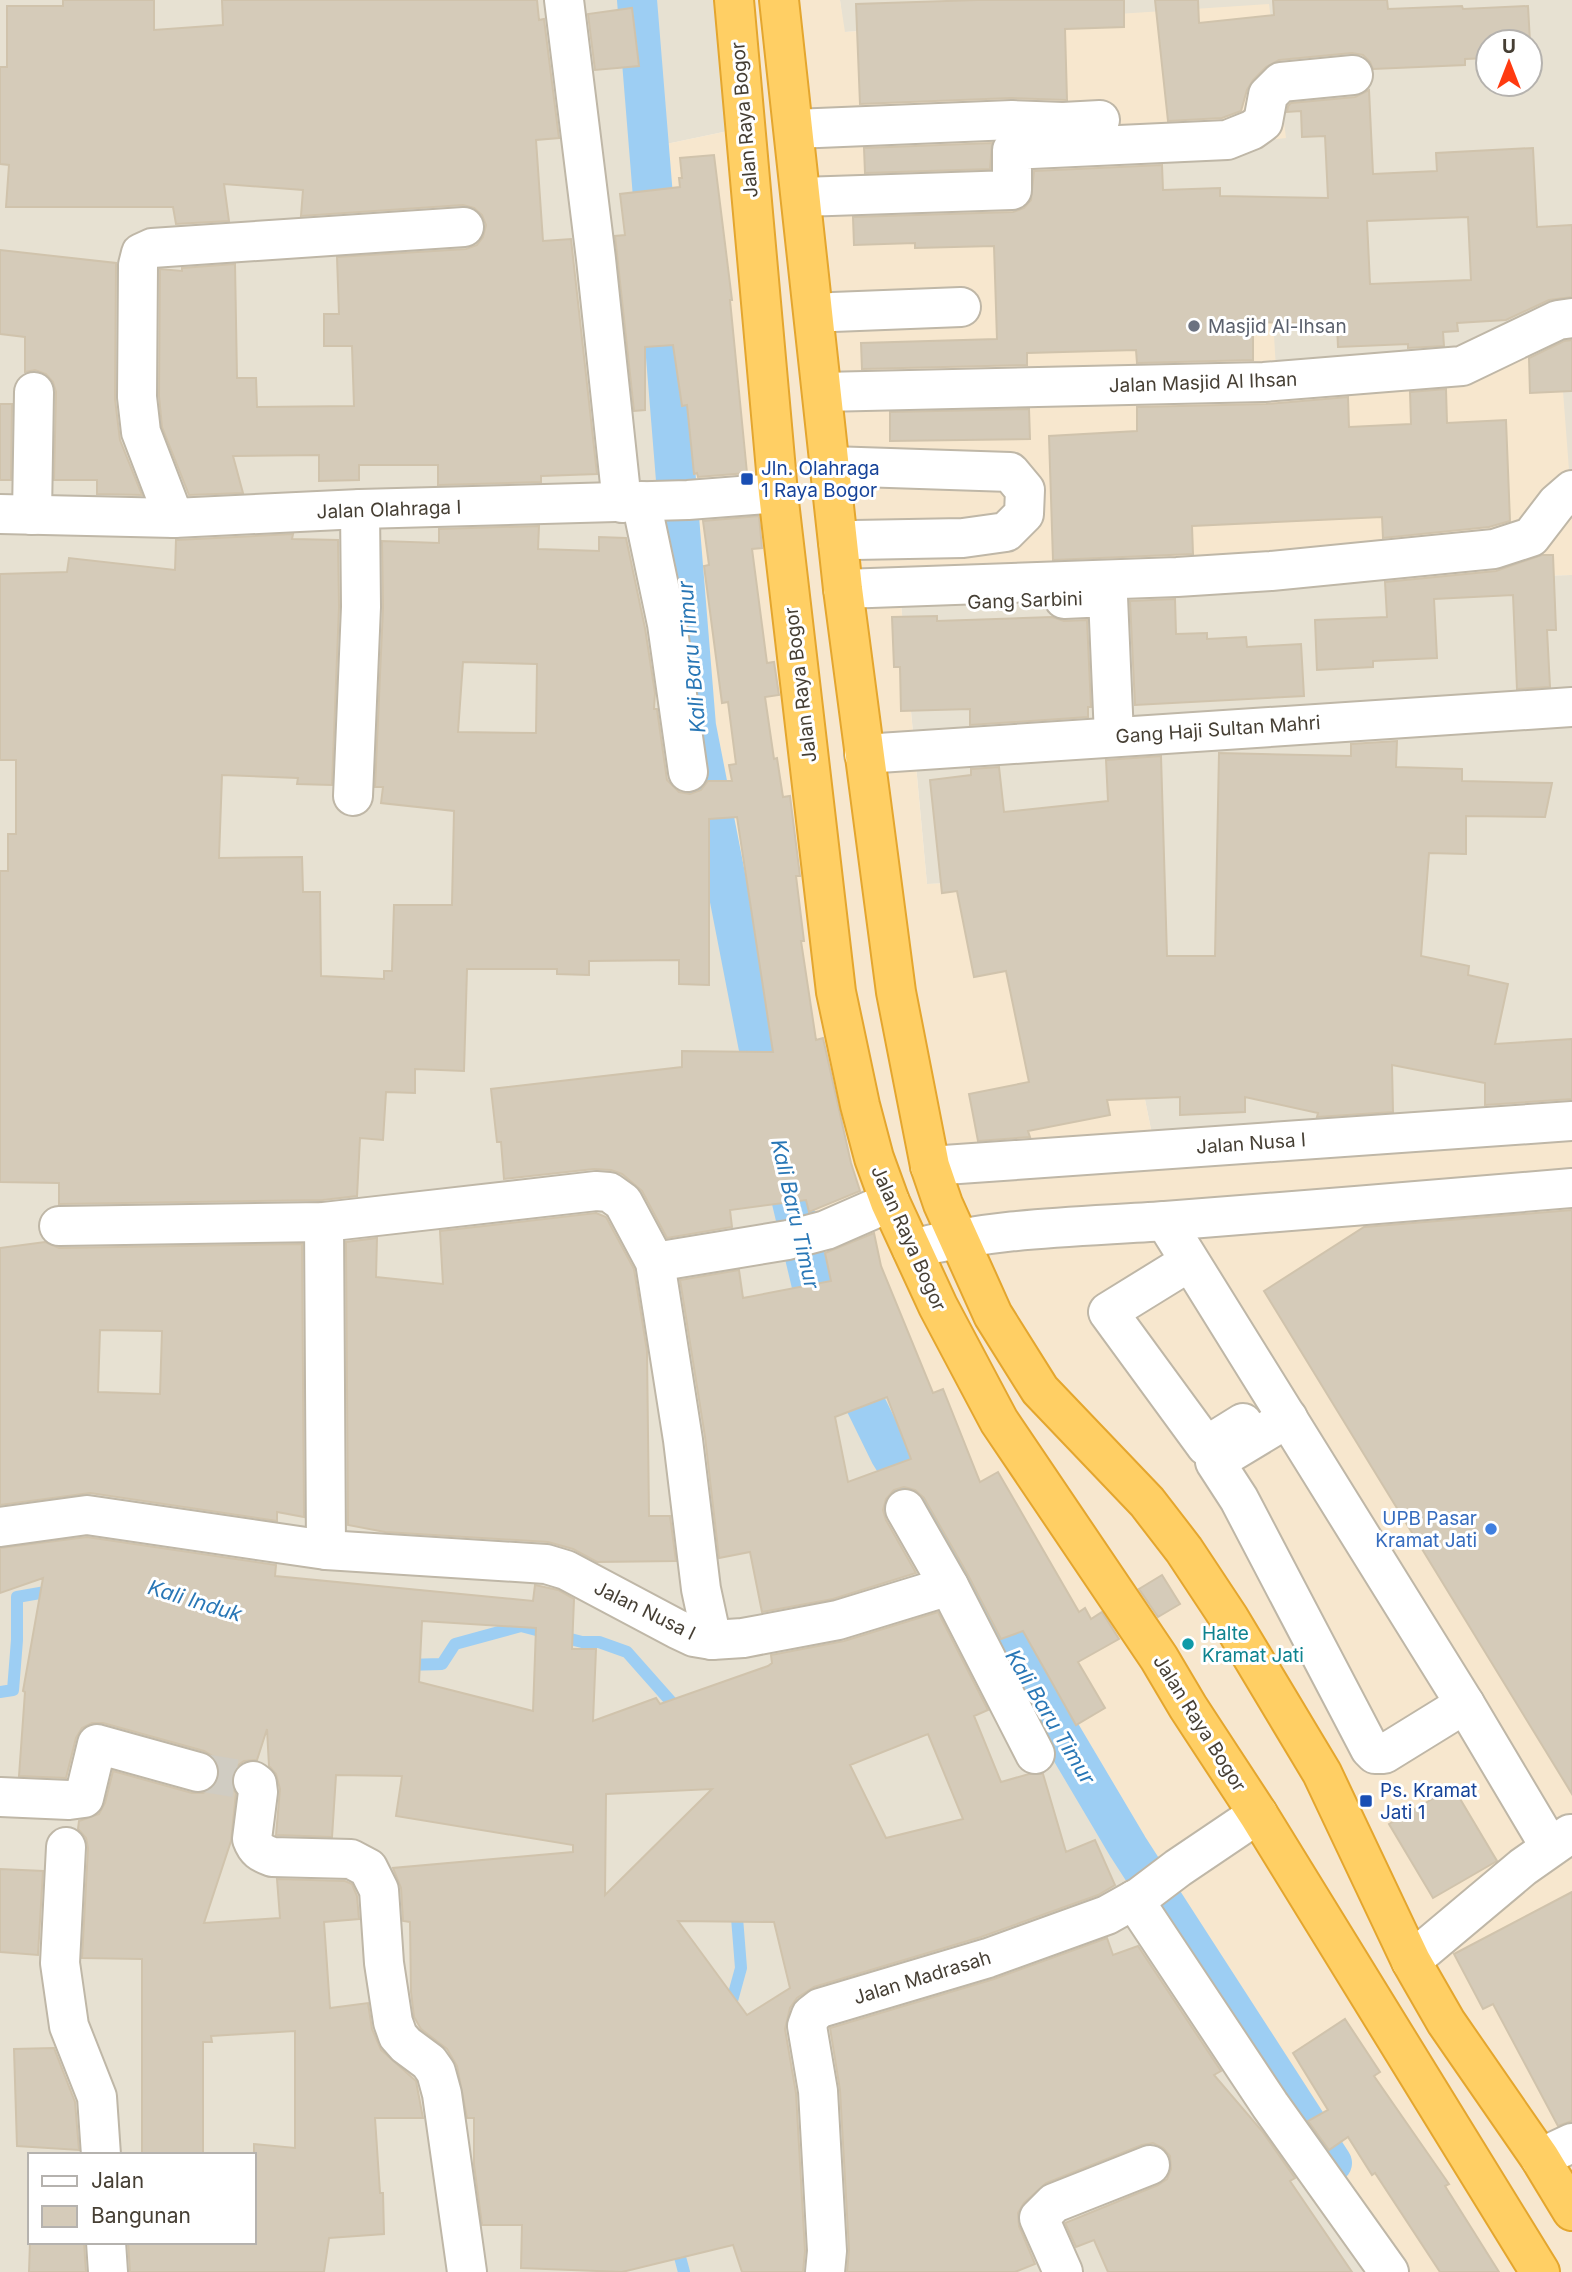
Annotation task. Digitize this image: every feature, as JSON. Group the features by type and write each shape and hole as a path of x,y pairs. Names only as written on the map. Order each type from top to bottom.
{"highway":[{"name":"Jalan Raya Bogor","path":"733,0 778,494 836,992 874,1158 938,1306 999,1421 1159,1658 1540,2272"},
{"path":"779,0 844,598 864,754 896,992 930,1166 956,1238 993,1315 1040,1390 1147,1502 1185,1549 1322,1773 1411,1961 1446,2022 1556,2151 1572,2211"}],"street":[{"path":"564,0 597,259 637,502 667,624 688,772"},
{"path":"801,197 1012,190 1012,150 1227,140 1252,130 1263,122 1268,95 1281,82 1353,75"},
{"path":"794,130 1012,120 1112,120"},
{"path":"174,518 141,432 138,409 138,265 141,253 152,248 464,227"},
{"path":"814,315 961,307"},
{"name":"Jalan Masjid Al Ihsan","path":"822,392 1264,382 1462,366 1558,320 1572,318"},
{"path":"16,514 34,392"},
{"path":"830,466 1010,472 1025,490 1024,514 1006,532 963,538 838,542"},
{"path":"844,598 1271,571 1494,549 1531,537 1557,503 1572,490"},
{"name":"Jalan Olahraga I","path":"16,514 174,518 360,509 688,500 778,494"},
{"path":"353,796 360,607 360,509"},
{"name":"Gang Sarbini","path":"844,598 1108,597 1114,736"},
{"name":"Gang Haji Sultan Mahri","path":"864,754 1572,707"},
{"name":"Jalan Nusa I","path":"930,1166 1572,1121"},
{"path":"912,1249 995,1232 1572,1188"},
{"name":"Jalan Nusa I","path":"0,1527 87,1515 326,1550 545,1564 566,1570 677,1629 695,1637 712,1640 701,1590 683,1440 655,1262 623,1202 609,1192 324,1222 60,1226"},
{"path":"655,1262 788,1240 826,1230 891,1202"},
{"path":"1164,1221 1465,1704 1561,1840 1523,1867 1411,1961"},
{"path":"324,1222 326,1550"},
{"path":"1189,1262 1108,1312 1206,1446 1283,1410"},
{"path":"1283,1410 1215,1462 1239,1499 1370,1749 1375,1754 1384,1754 1465,1704"},
{"path":"905,1509 1035,1754"},
{"path":"712,1640 744,1639 838,1620 948,1586"},
{"path":"0,1797 69,1800 84,1798 97,1744 198,1772"},
{"path":"254,1781 258,1792 252,1839 262,1854 272,1857 352,1859 368,1868 379,1890 384,1963 393,2022 398,2036 429,2062 436,2072 442,2094 467,2272"},
{"name":"Jalan Madrasah","path":"825,2272 827,2250 818,2091 807,2026 811,2015 820,2008 989,1958 1107,1915 1138,1898 1258,1814"},
{"path":"66,1847 60,1963 69,2026 97,2096 101,2153"},
{"path":"1138,1898 1270,2105 1389,2272"},
{"path":"1063,2272 1040,2218 1054,2203 1150,2165"},
{"path":"106,2244 108,2272"}],"shaded area":[{"path":"0,0 733,0 747,127 633,151 1335,2181 1410,2272 0,2272"},
{"path":"733,0 840,0 845,32 1269,4 1286,138 1124,156 1145,252 1269,252 1276,369 1560,352 1572,509 1572,575 900,593 927,884 1100,877 1155,1149 1572,1127 1572,2272 1410,2272 1335,2181 782,1209 657,347 633,151 747,127"},
{"path":"840,0 1572,0 1572,509 1276,369 1145,252 1124,156 1269,5 844,32"},
{"path":"1572,575 1572,1127 1155,1149 1100,878 927,884 900,592"}],"building":[{"path":"63,0 154,0 154,30 223,25 222,0 537,0 539,20 544,19 559,138 536,140 543,241 571,239 597,474 541,476 541,482 438,485 438,465 359,465 359,480 319,481 319,455 233,456 243,493 189,495 162,427 159,396 160,269 182,271 182,268 235,264 237,378 256,378 257,407 354,406 352,346 324,346 324,314 339,314 337,257 466,249 477,245 483,237 486,225 482,215 474,208 463,205 301,216 303,190 224,184 229,221 176,224 173,207 6,207 9,165 0,164 0,67 7,67 7,6 63,6"},
{"path":"977,0 1124,0 1124,27 1065,29 1067,100 1011,98 860,104 856,4"},
{"path":"1155,0 1198,0 1199,23 1274,15 1273,0 1387,0 1388,9 1528,6 1529,28 1474,28 1474,59 1465,59 1465,65 1373,69 1363,55 1352,53 1279,60 1266,67 1253,80 1241,111 1222,118 1168,121"},
{"path":"632,8 639,66 595,70 588,14"},
{"path":"1369,90 1373,174 1437,171 1436,153 1533,148 1537,227 1572,225 1572,297 1549,300 1506,320 1457,323 1458,331 1443,332 1444,346 1408,348 1408,344 1338,347 1337,324 1253,322 1253,360 1137,363 1136,350 1027,353 1027,365 862,369 861,343 997,339 994,246 915,248 915,243 854,245 853,217 1013,212 1024,208 1031,200 1034,171 1162,165 1163,190 1220,188 1220,196 1328,198 1325,136 1302,137 1301,111 1287,112 1288,106 1291,103 1355,97","holes":["1468,217 1471,280 1370,284 1367,221"]},
{"path":"992,143 990,169 865,173 864,148"},
{"path":"714,155 732,300 747,473 698,477 697,473 694,474 687,405 682,406 673,345 645,347 645,410 634,411 615,236 625,235 620,194 680,187 680,158"},
{"path":"0,250 116,263 115,399 120,440 142,495 97,494 97,480 54,480 56,392 53,382 46,374 35,370 25,372 25,337 0,334"},
{"path":"1572,340 1572,391 1530,393 1529,358 1564,341"},
{"path":"1446,389 1447,423 1506,420 1510,521 1489,527 1383,538 1382,517 1192,526 1193,554 1053,560 1049,436 1137,431 1137,407 1266,404 1348,397 1349,427 1411,424 1410,392"},
{"path":"0,404 12,404 11,480 0,480"},
{"path":"1029,409 1030,439 890,441 890,412"},
{"path":"759,516 762,548 752,549 767,663 774,662 779,695 765,697 774,759 777,758 783,797 790,796 800,876 796,876 804,941 801,941 816,1040 823,1038 851,1163 860,1191 809,1212 806,1200 730,1210 732,1227 667,1238 642,1191 622,1174 611,1170 594,1169 504,1179 501,1142 497,1142 491,1089 682,1067 682,1051 773,1052 737,817 709,819 709,985 679,984 679,960 589,961 589,975 557,974 557,969 467,969 464,1071 415,1069 415,1093 386,1092 383,1140 360,1138 357,1196 323,1200 59,1204 59,1183 0,1182 0,871 8,871 8,834 16,834 16,760 0,760 0,574 67,572 69,558 175,570 176,540 293,534 292,539 338,540 339,607 332,785 297,784 298,778 222,775 219,858 302,857 303,892 320,892 321,976 384,979 384,971 392,971 394,905 452,905 454,811 381,803 383,787 375,787 383,608 382,541 439,543 439,529 539,526 538,549 599,551 599,537 626,538 645,628 655,693 654,709 657,709 667,780 679,792 690,794 701,790 708,781 732,781 729,765 736,764 728,702 722,703 704,566 709,565 703,521","holes":["463,662 537,664 536,733 458,732"]},
{"path":"1542,555 1553,555 1556,630 1547,630 1550,687 1517,689 1513,595 1434,599 1437,658 1373,661 1373,667 1317,670 1315,620 1387,617 1385,582 1496,571"},
{"path":"1175,599 1176,634 1207,633 1207,639 1246,637 1247,647 1301,644 1304,696 1135,705 1130,601"},
{"path":"937,616 937,621 1052,617 1064,621 1087,620 1091,707 1088,707 1088,717 970,725 970,709 901,711 900,667 894,667 892,617"},
{"path":"1397,741 1396,767 1462,769 1462,781 1552,783 1545,817 1466,816 1466,854 1429,853 1421,956 1469,966 1468,975 1508,984 1495,1044 1572,1039 1572,1099 1485,1105 1485,1083 1392,1065 1393,1112 1317,1117 1318,1113 1245,1097 1245,1112 1180,1115 1180,1097 1107,1100 1110,1115 1028,1131 1030,1137 978,1141 969,1094 1029,1082 1006,971 974,977 957,891 942,893 930,780 971,775 971,769 999,767 1004,812 1108,801 1106,760 1161,756 1167,956 1215,956 1219,753 1351,756 1351,744"},
{"name":"UPB Pasar Kramat Jati","path":"1572,1210 1572,1794 1264,1291 1364,1227"},
{"path":"596,1213 606,1217 634,1269 647,1351 649,1516 670,1516 676,1561 597,1562 573,1549 548,1542 385,1532 348,1525 346,1242 377,1238 376,1277 443,1284 440,1231"},
{"path":"874,1233 881,1266 933,1393 943,1389 980,1482 998,1472 1079,1612 1085,1608 1091,1619 1102,1612 1119,1639 1078,1662 1105,1708 1076,1725 1023,1631 1001,1639 924,1498 915,1490 904,1487 894,1490 886,1499 883,1510 916,1573 833,1599 762,1612 750,1552 719,1558 705,1437 680,1280 739,1270 743,1298 831,1281 825,1253","holes":["887,1397 911,1459 848,1482 835,1417"]},
{"path":"45,1242 59,1248 302,1244 304,1517 277,1512 277,1521 90,1493 0,1505 0,1248","holes":["100,1330 162,1331 160,1394 98,1392"]},
{"path":"87,1537 276,1565 275,1576 533,1601 535,1585 558,1590 574,1599 572,1649 596,1649 593,1721 656,1698 660,1704 768,1666 772,1663 771,1655 844,1641 938,1612 988,1710 974,1716 1001,1782 1029,1774 1043,1774 1066,1852 1095,1840 1115,1885 1098,1895 981,1937 814,1987 797,1998 790,2008 785,2029 796,2093 805,2251 803,2272 742,2272 733,2245 622,2272 521,2268 522,2225 482,2225 474,2165 474,2118 467,2118 457,2066 447,2049 421,2029 414,2017 410,1922 403,1921 401,1888 393,1868 573,1852 573,1845 396,1816 402,1776 336,1775 332,1837 276,1835 280,1789 276,1774 269,1766 267,1729 257,1760 244,1761 236,1767 231,1778 236,1793 231,1841 204,1923 280,1918 277,1879 345,1881 352,1884 357,1896 359,1919 324,1922 330,2008 368,2003 372,2029 381,2050 416,2081 423,2118 375,2118 380,2193 383,2193 384,2234 329,2238 324,2272 130,2272 128,2244 256,2244 254,2144 295,2148 295,2031 211,2036 212,2042 203,2042 203,2153 142,2153 142,1959 82,1958 88,1848 86,1838 78,1829 79,1821 99,1814 105,1803 113,1771 192,1793 203,1793 214,1787 219,1778 219,1767 214,1757 204,1751 103,1723 92,1723 82,1728 76,1738 66,1778 19,1776 23,1691 43,1578 0,1593 0,1548","holes":["422,1621 536,1628 533,1711 419,1682","928,1734 963,1819 886,1838 850,1765","712,1789 605,1895 606,1794","678,1921 774,1922 790,1988 747,2015"]},
{"path":"1162,1575 1180,1604 1158,1617 1139,1589"},
{"path":"1453,1787 1497,1861 1433,1898 1389,1824"},
{"path":"0,1869 43,1871 38,1955 0,1952"},
{"path":"1572,1892 1572,2121 1558,2126 1493,2004 1483,2009 1454,1954"},
{"path":"1107,1938 1113,1955 1138,1946 1221,2071 1214,2075 1262,2131 1295,2178 1290,2181 1352,2272 1108,2272 1094,2240 1076,2247 1065,2223 1167,2179 1171,2169 1170,2156 1163,2148 1153,2143 1046,2183 1024,2203 1018,2213 1019,2226 1035,2264 1015,2272 847,2272 849,2250 840,2090 830,2028 994,1979"},
{"path":"1345,2019 1380,2072 1374,2076 1449,2184 1445,2186 1499,2272 1440,2272 1348,2137 1329,2150 1308,2121 1328,2110 1293,2053"},
{"path":"54,2048 75,2102 79,2150 17,2146 14,2049"},
{"path":"30,2244 84,2244 86,2272 29,2272"}],"waterway":[{"name":"Kali Baru Timur","path":"637,0 696,726 774,1126 816,1303 890,1454 1003,1636 1128,1847 1332,2163"},
{"name":"Kali Induk","path":"0,1692 13,1690 17,1597 57,1590"},
{"path":"405,1665 442,1664 455,1644 521,1626 582,1642 599,1642 627,1652 681,1713"},
{"path":"727,2010 730,2008 741,1968 736,1905"},
{"path":"676,2242 684,2272"}],"tunnel":[{"path":"198,1772 253,1781"}],"place":[{"name":"Masjid Al-Ihsan","path":"1194,326"},
{"name":"Jln. Olahraga 1 Raya Bogor","path":"747,479"},
{"name":"UPB Pasar Kramat Jati","path":"1491,1529"},
{"name":"Halte Kramat Jati","path":"1188,1644"},
{"name":"Ps. Kramat Jati 1","path":"1366,1801"}]}
